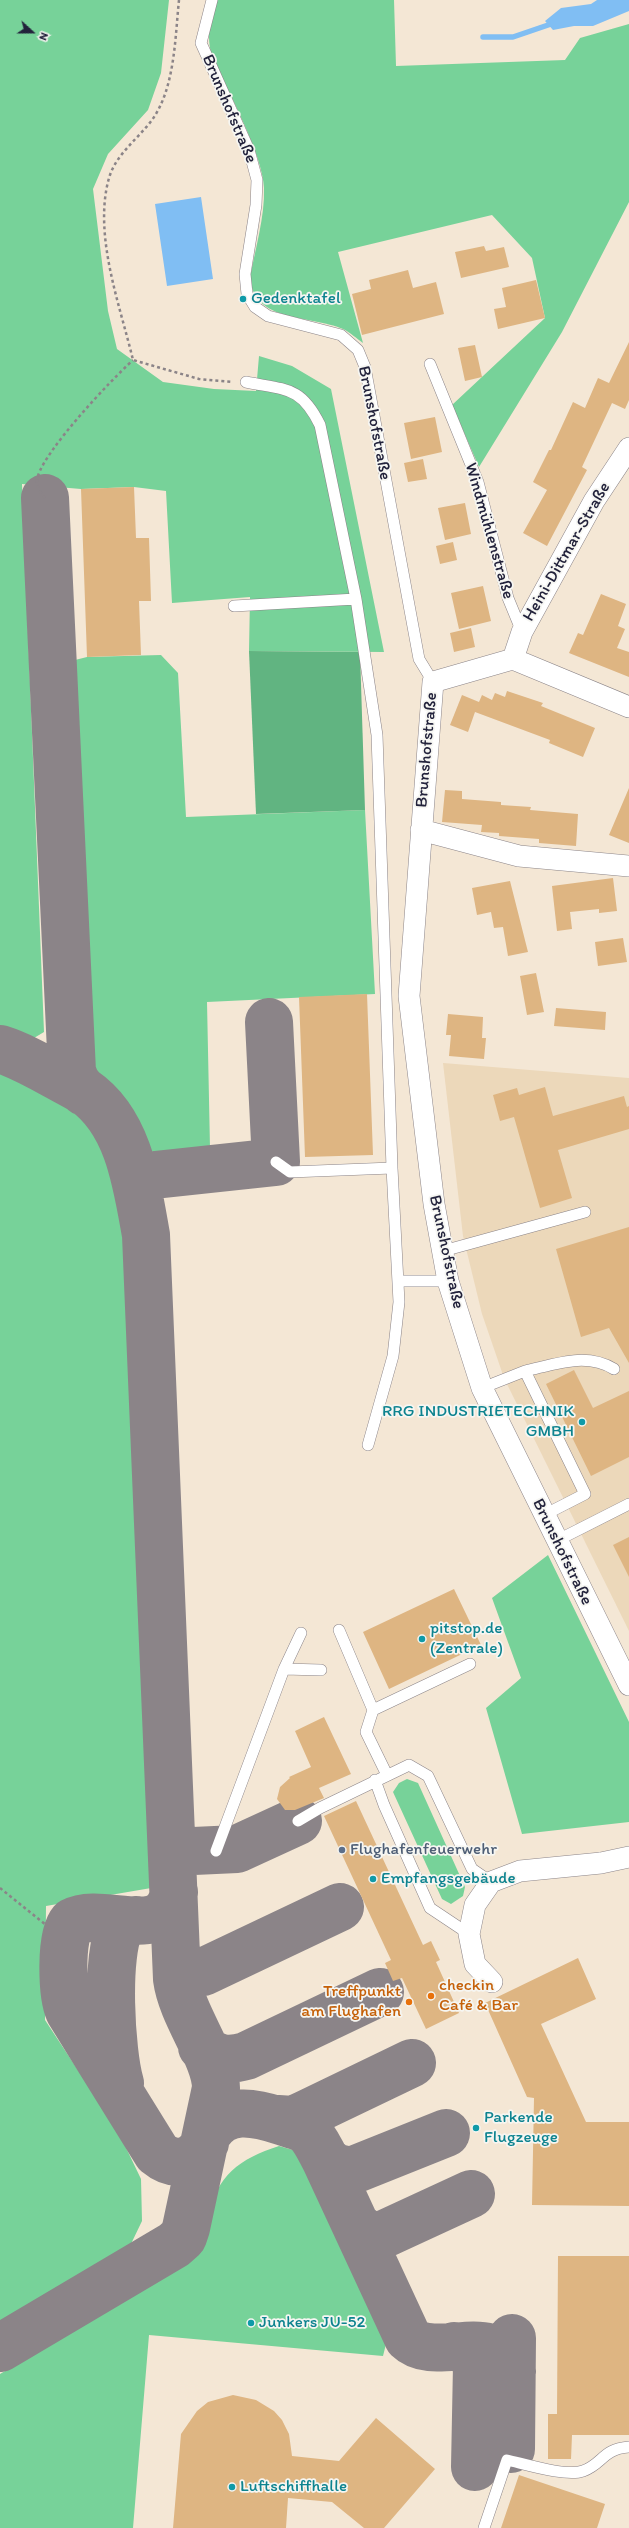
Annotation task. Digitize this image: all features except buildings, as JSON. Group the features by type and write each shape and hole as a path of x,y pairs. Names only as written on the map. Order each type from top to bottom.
{"street":[{"name":"Heini-Dittmar-Straße","path":"513,659 522,632 594,501 629,448"},
{"path":"433,682 513,659 629,707"},
{"name":"Brunshofstraße","path":"433,682 409,996 433,1197 448,1280 482,1388 556,1541 629,1685"},
{"name":"Brunshofstraße","path":"421,830 519,856 629,866"},
{"path":"492,1982 475,1964 469,1934 475,1905 491,1882 520,1870 601,1863 629,1856"}],"lane":[{"name":"Brunshofstraße","path":"212,0 201,43 249,150 257,180 256,205 245,274 247,294 255,307 268,316 341,335 358,350 365,368 419,659 433,682"},
{"name":"Windmühlenstraße","path":"430,364 478,482 508,598 522,632"},
{"path":"246,382 294,392 311,406 320,425 356,599 377,734 392,1168 399,1302 393,1356 368,1445"},
{"path":"234,606 356,599"},
{"path":"276,1162 290,1172 392,1168"},
{"path":"443,1251 585,1212"},
{"path":"399,1281 448,1280"},
{"path":"482,1388 525,1371 581,1359 602,1362 614,1369"},
{"path":"525,1371 585,1494 544,1515"},
{"path":"556,1541 629,1504"},
{"path":"339,1630 373,1710 366,1732 386,1775"},
{"path":"216,1851 284,1669 301,1633"},
{"path":"373,1710 470,1664"},
{"path":"284,1669 321,1670"},
{"path":"298,1821 375,1780 409,1765 428,1776 472,1869 491,1882"},
{"path":"375,1780 384,1805 430,1908 469,1934"},
{"path":"484,2528 507,2460 550,2471 583,2471 614,2448 629,2447"}],"path":[{"path":"133,360 114,290 108,252 105,192 117,160 152,120 162,102 168,82 179,0"},
{"path":"133,360 198,380 246,382"},
{"path":"45,498 38,488 38,476 53,451 78,419 133,360"},
{"path":"0,1888 46,1925"}],"shaded area":[{"path":"443,1063 629,1078 629,1631 504,1378 482,1314 463,1236"}],"green space":[{"path":"0,0 169,0 161,73 148,110 108,154 93,189 108,311 117,349 163,382 214,389 256,391 259,356 292,366 331,389 384,652 249,651 250,597 172,603 166,491 134,487 81,489 22,484 44,1032 29,1041 0,1031"},
{"path":"217,0 394,0 396,66 565,60 580,38 629,24 629,202 562,332 479,467 452,405 545,318 532,258 492,215 338,252 363,343 343,329 286,315 273,310 262,303 254,293 250,278 263,210 264,188 262,174 251,140 212,57 209,34 212,15"},
{"path":"249,651 360,652 365,810 256,814"},
{"path":"161,655 178,673 186,817 365,810 375,994 207,1002 210,1148 153,1152 139,1143 88,1060 71,661 87,657"},
{"path":"0,1072 58,1101 88,1123 114,1170 129,1234 157,1887 46,1906 45,2020 118,2131 141,2179 142,2221 130,2246 0,2323"},
{"path":"548,1555 629,1722 629,1822 522,1834 486,1708 521,1678 492,1598"},
{"path":"407,1779 418,1783 465,1887 463,1896 451,1904 442,1899 393,1792 399,1783"},
{"path":"279,2146 293,2150 306,2158 385,2331 387,2340 383,2356 149,2335 133,2528 0,2528 0,2374 190,2259 200,2245 212,2203 217,2190 224,2180 241,2163"}],"water":[{"path":"597,0 629,0 629,11 593,26 574,26 553,30 545,21 561,8 591,4"},
{"path":"201,197 213,279 167,286 155,204"}],"waterway":[{"path":"483,37 513,37 554,23"}],"taxiway":[{"path":"45,498 72,1072 76,1082 84,1092"},
{"path":"136,1177 276,1162 269,1022"},
{"path":"0,1049 28,1060 77,1087 99,1104 121,1137 139,1196 146,1235 177,1979 185,2007 211,2063 215,2076 216,2088 183,2237 174,2245 0,2348"},
{"path":"172,1852 237,1849 298,1821"},
{"path":"174,1892 168,1908 159,1917 146,1920 85,1918 72,1922 65,1940 63,1966 65,1992 69,2011 157,2153 171,2161 184,2161 190,2159 201,2150 205,2143"},
{"path":"176,1951 185,1967 193,1971 203,1972 340,1907"},
{"path":"120,2083 114,2050 112,2027 111,1979 113,1957 116,1939 121,1927 136,1920"},
{"path":"202,2047 217,2057 234,2059 246,2056 380,1992"},
{"path":"278,2119 293,2120 412,2063"},
{"path":"208,2133 215,2124 223,2118 241,2114 261,2115 298,2126 307,2131 315,2141 325,2159 408,2338 420,2345 434,2348 479,2346 493,2349 504,2356 512,2371"},
{"path":"325,2159 334,2167 351,2171 446,2133"},
{"path":"357,2226 368,2235 380,2236 471,2194"},
{"path":"511,2449 512,2338"},
{"path":"454,2346 468,2352 477,2365 475,2467"}],"place":[{"name":"Gedenktafel","path":"243,299"},
{"name":"RRG INDUSTRIETECHNIK GMBH","path":"582,1422"},
{"name":"pitstop.de (Zentrale)","path":"422,1639"},
{"name":"Flughafenfeuerwehr","path":"342,1850"},
{"name":"Empfangsgebäude","path":"373,1879"},
{"name":"checkin Café & Bar","path":"431,1996"},
{"name":"Treffpunkt am Flughafen","path":"409,2002"},
{"name":"Parkende Flugzeuge","path":"476,2128"},
{"name":"Junkers JU-52","path":"251,2323"},
{"name":"Luftschiffhalle","path":"232,2487"}]}
